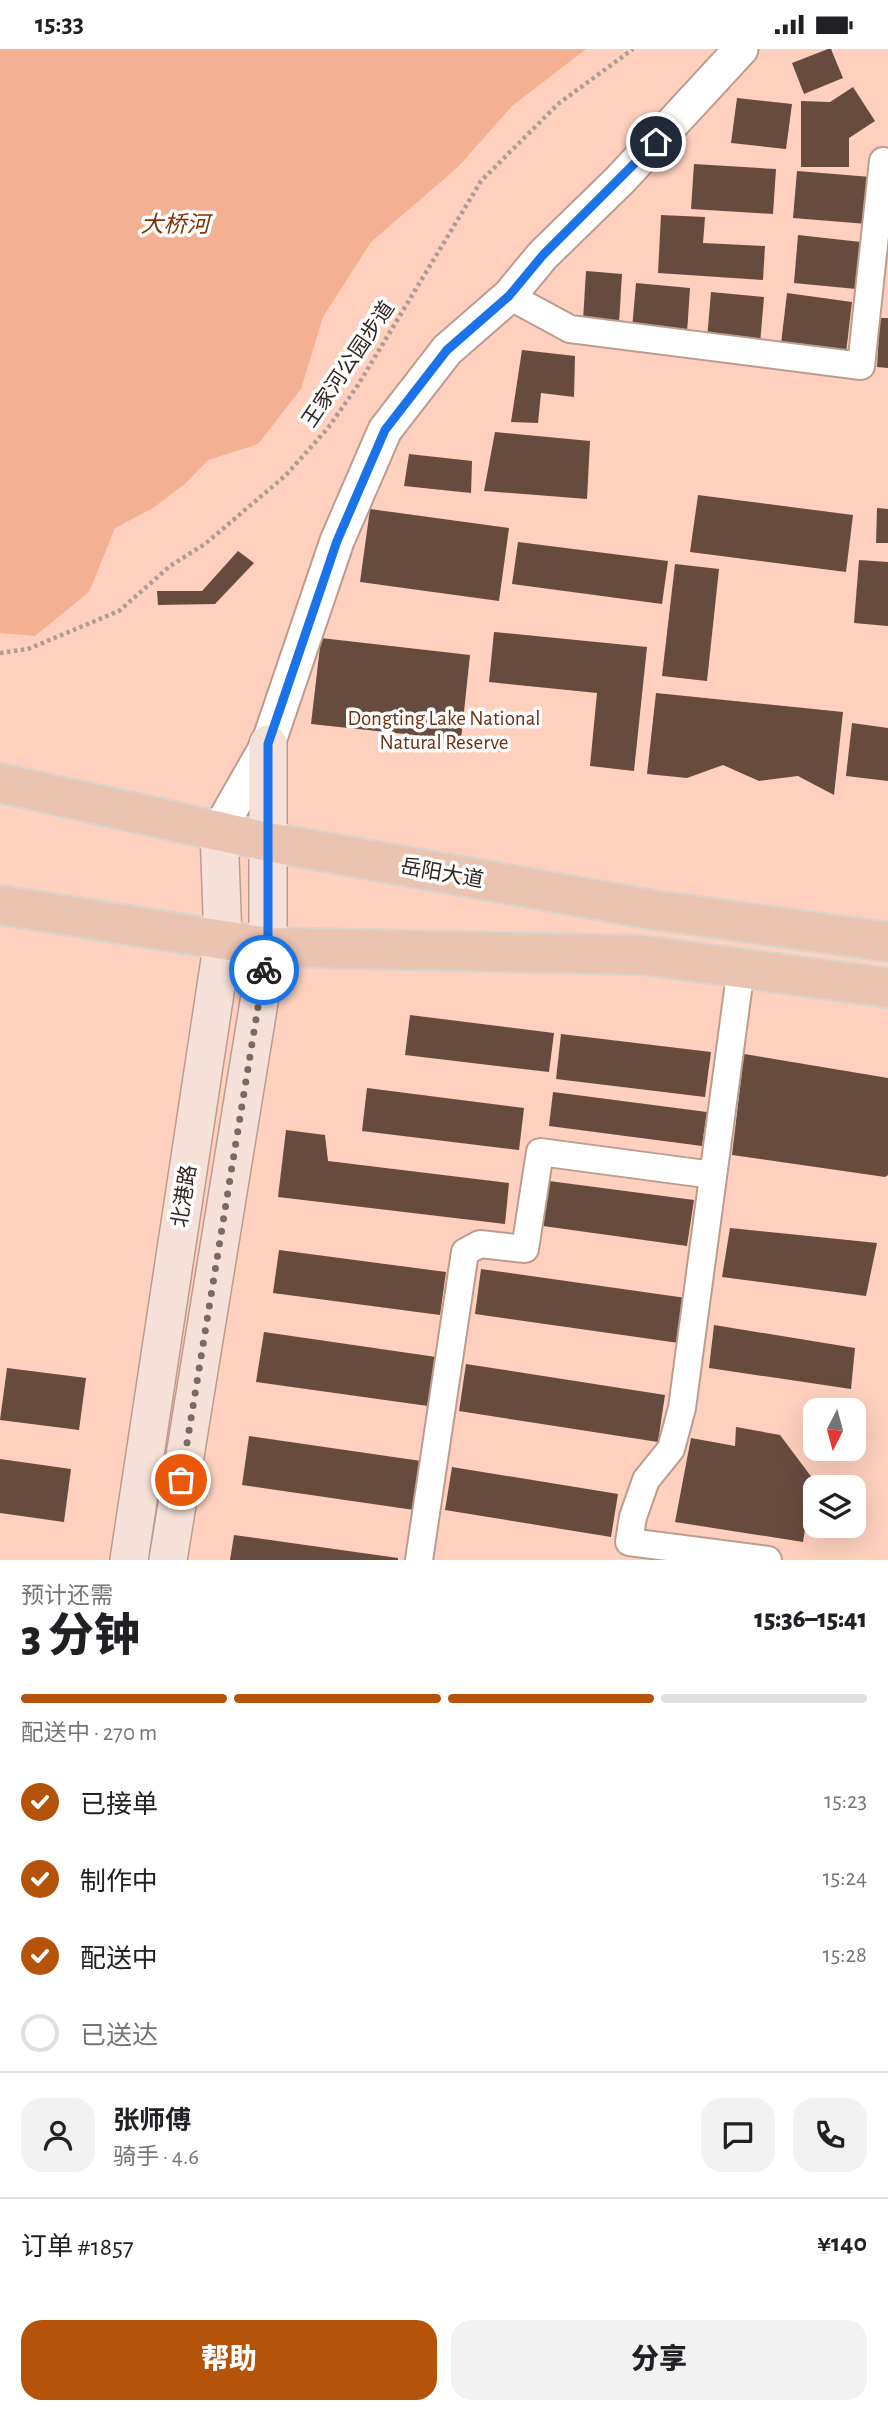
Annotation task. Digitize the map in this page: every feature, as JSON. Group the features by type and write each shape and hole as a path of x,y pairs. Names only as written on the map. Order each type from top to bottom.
{"main road":[{"name":"北港路","path":"168,1560 268,947 268,744"},
{"name":"岳阳大道","path":"0,783 268,842 654,910 888,942"},
{"name":"北港路","path":"129,1560 223,940 219,830"},
{"path":"0,905 268,947 642,954 888,988"}],"street":[{"path":"219,830 268,744 337,541 385,430 447,350 509,296 543,255 621,179 741,49"},
{"path":"509,296 570,329 861,366 883,161"},
{"path":"741,968 682,1408 671,1449 646,1480 632,1517 629,1542 768,1560"},
{"path":"419,1560 465,1252 480,1244 525,1249 540,1152 713,1175"}],"path":[{"name":"王家河公园步道","path":"0,653 28,649 119,611 170,566 205,544 286,475 328,428 358,385 481,181 558,104 633,49"}],"green space":[{"name":"Dongting Lake National Natural Reserve","path":"0,49 888,49 888,1560 0,1560"}],"water":[{"name":"大桥河","path":"0,49 586,49 512,106 458,167 371,242 323,317 301,389 258,444 208,460 186,483 153,508 115,528 89,592 35,636 0,633"}],"building":[{"path":"831,49 843,78 804,94 792,63"},
{"path":"853,87 875,121 849,138 849,167 801,167 801,101 830,102"},
{"path":"737,98 792,104 786,149 731,143"},
{"path":"694,164 776,169 773,214 691,209"},
{"path":"797,171 871,177 867,224 793,218"},
{"path":"661,215 705,217 703,243 765,246 763,280 658,273"},
{"path":"798,235 861,242 856,289 794,283"},
{"path":"586,271 622,274 619,323 583,320"},
{"path":"636,283 690,288 687,333 632,329"},
{"path":"711,292 764,297 760,344 707,339"},
{"path":"787,293 852,302 846,353 781,344"},
{"path":"880,318 888,318 888,368 877,367"},
{"path":"522,350 575,356 574,397 541,393 538,423 511,422"},
{"path":"495,432 590,441 587,499 484,491"},
{"path":"409,454 472,461 471,493 404,486"},
{"path":"698,495 853,515 846,572 690,552"},
{"path":"877,508 888,509 888,543 876,543"},
{"path":"370,509 509,528 499,601 360,582"},
{"path":"518,542 668,561 662,604 512,584"},
{"path":"238,551 254,563 215,604 158,605 157,591 202,591"},
{"path":"859,560 888,562 888,626 854,623"},
{"path":"675,564 719,569 707,681 662,676"},
{"path":"494,632 647,647 634,771 590,766 597,693 489,682"},
{"path":"321,638 470,655 461,740 311,724"},
{"path":"656,693 843,712 834,795 798,776 759,781 723,765 687,778 647,774"},
{"path":"852,723 888,728 888,781 846,776"},
{"path":"410,1015 554,1033 549,1072 405,1055"},
{"path":"561,1034 711,1052 705,1097 556,1079"},
{"path":"744,1054 888,1078 888,1175 885,1177 732,1155"},
{"path":"367,1088 524,1108 519,1150 362,1131"},
{"path":"553,1092 707,1112 702,1146 549,1126"},
{"path":"286,1130 325,1135 328,1161 509,1183 505,1224 278,1197"},
{"path":"549,1181 694,1200 687,1246 543,1226"},
{"path":"730,1228 877,1243 866,1296 722,1277"},
{"path":"279,1250 446,1272 440,1315 273,1293"},
{"path":"481,1269 686,1298 679,1343 475,1314"},
{"path":"714,1325 855,1348 851,1389 709,1368"},
{"path":"264,1332 436,1357 428,1406 256,1382"},
{"path":"466,1364 665,1395 658,1442 459,1411"},
{"path":"7,1368 86,1378 79,1430 0,1420"},
{"path":"736,1427 780,1435 810,1475 803,1475 803,1542 675,1522 691,1438 735,1446"},
{"path":"249,1436 421,1461 414,1510 242,1485"},
{"path":"0,1459 71,1469 64,1522 0,1513"},
{"path":"452,1467 618,1494 611,1537 445,1510"},
{"path":"234,1535 398,1558 398,1560 230,1560"}],"way so far":[{"path":"181,1480 264,970"}],"route":[{"path":"264,970 268,947 268,744 337,541 385,430 447,350 509,296 543,255 656,142"}]}
